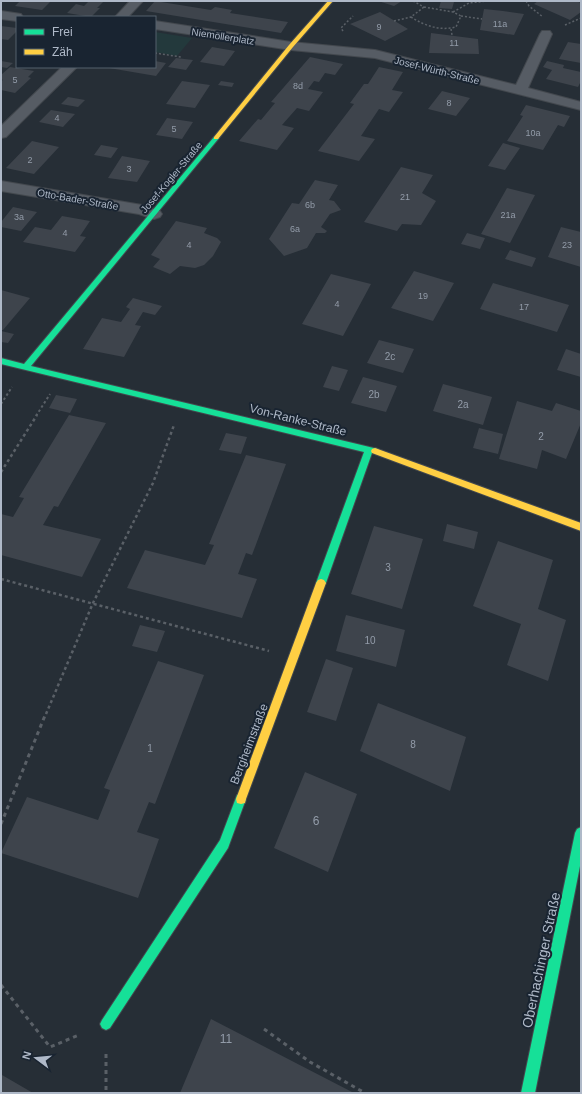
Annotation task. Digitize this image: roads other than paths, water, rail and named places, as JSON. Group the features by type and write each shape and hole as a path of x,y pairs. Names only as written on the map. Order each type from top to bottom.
{"street":[{"path":"123,16 137,1"},
{"name":"Josef-Kogler-Straße","path":"26,367 154,214 291,46 331,1"},
{"path":"1,14 16,17"},
{"name":"Niemöllerplatz","path":"156,25 291,46"},
{"path":"520,91 546,34"},
{"name":"Josef-Würth-Straße","path":"291,46 375,54 581,106"},
{"path":"1,134 69,68"},
{"name":"Otto-Bader-Straße","path":"1,186 142,210 154,214"},
{"name":"Von-Ranke-Straße","path":"1,361 369,449 581,527"},
{"name":"Bergheimstraße","path":"106,1024 224,844 294,658 369,449"},
{"name":"Oberhachinger Straße","path":"528,1093 581,834"}]}
